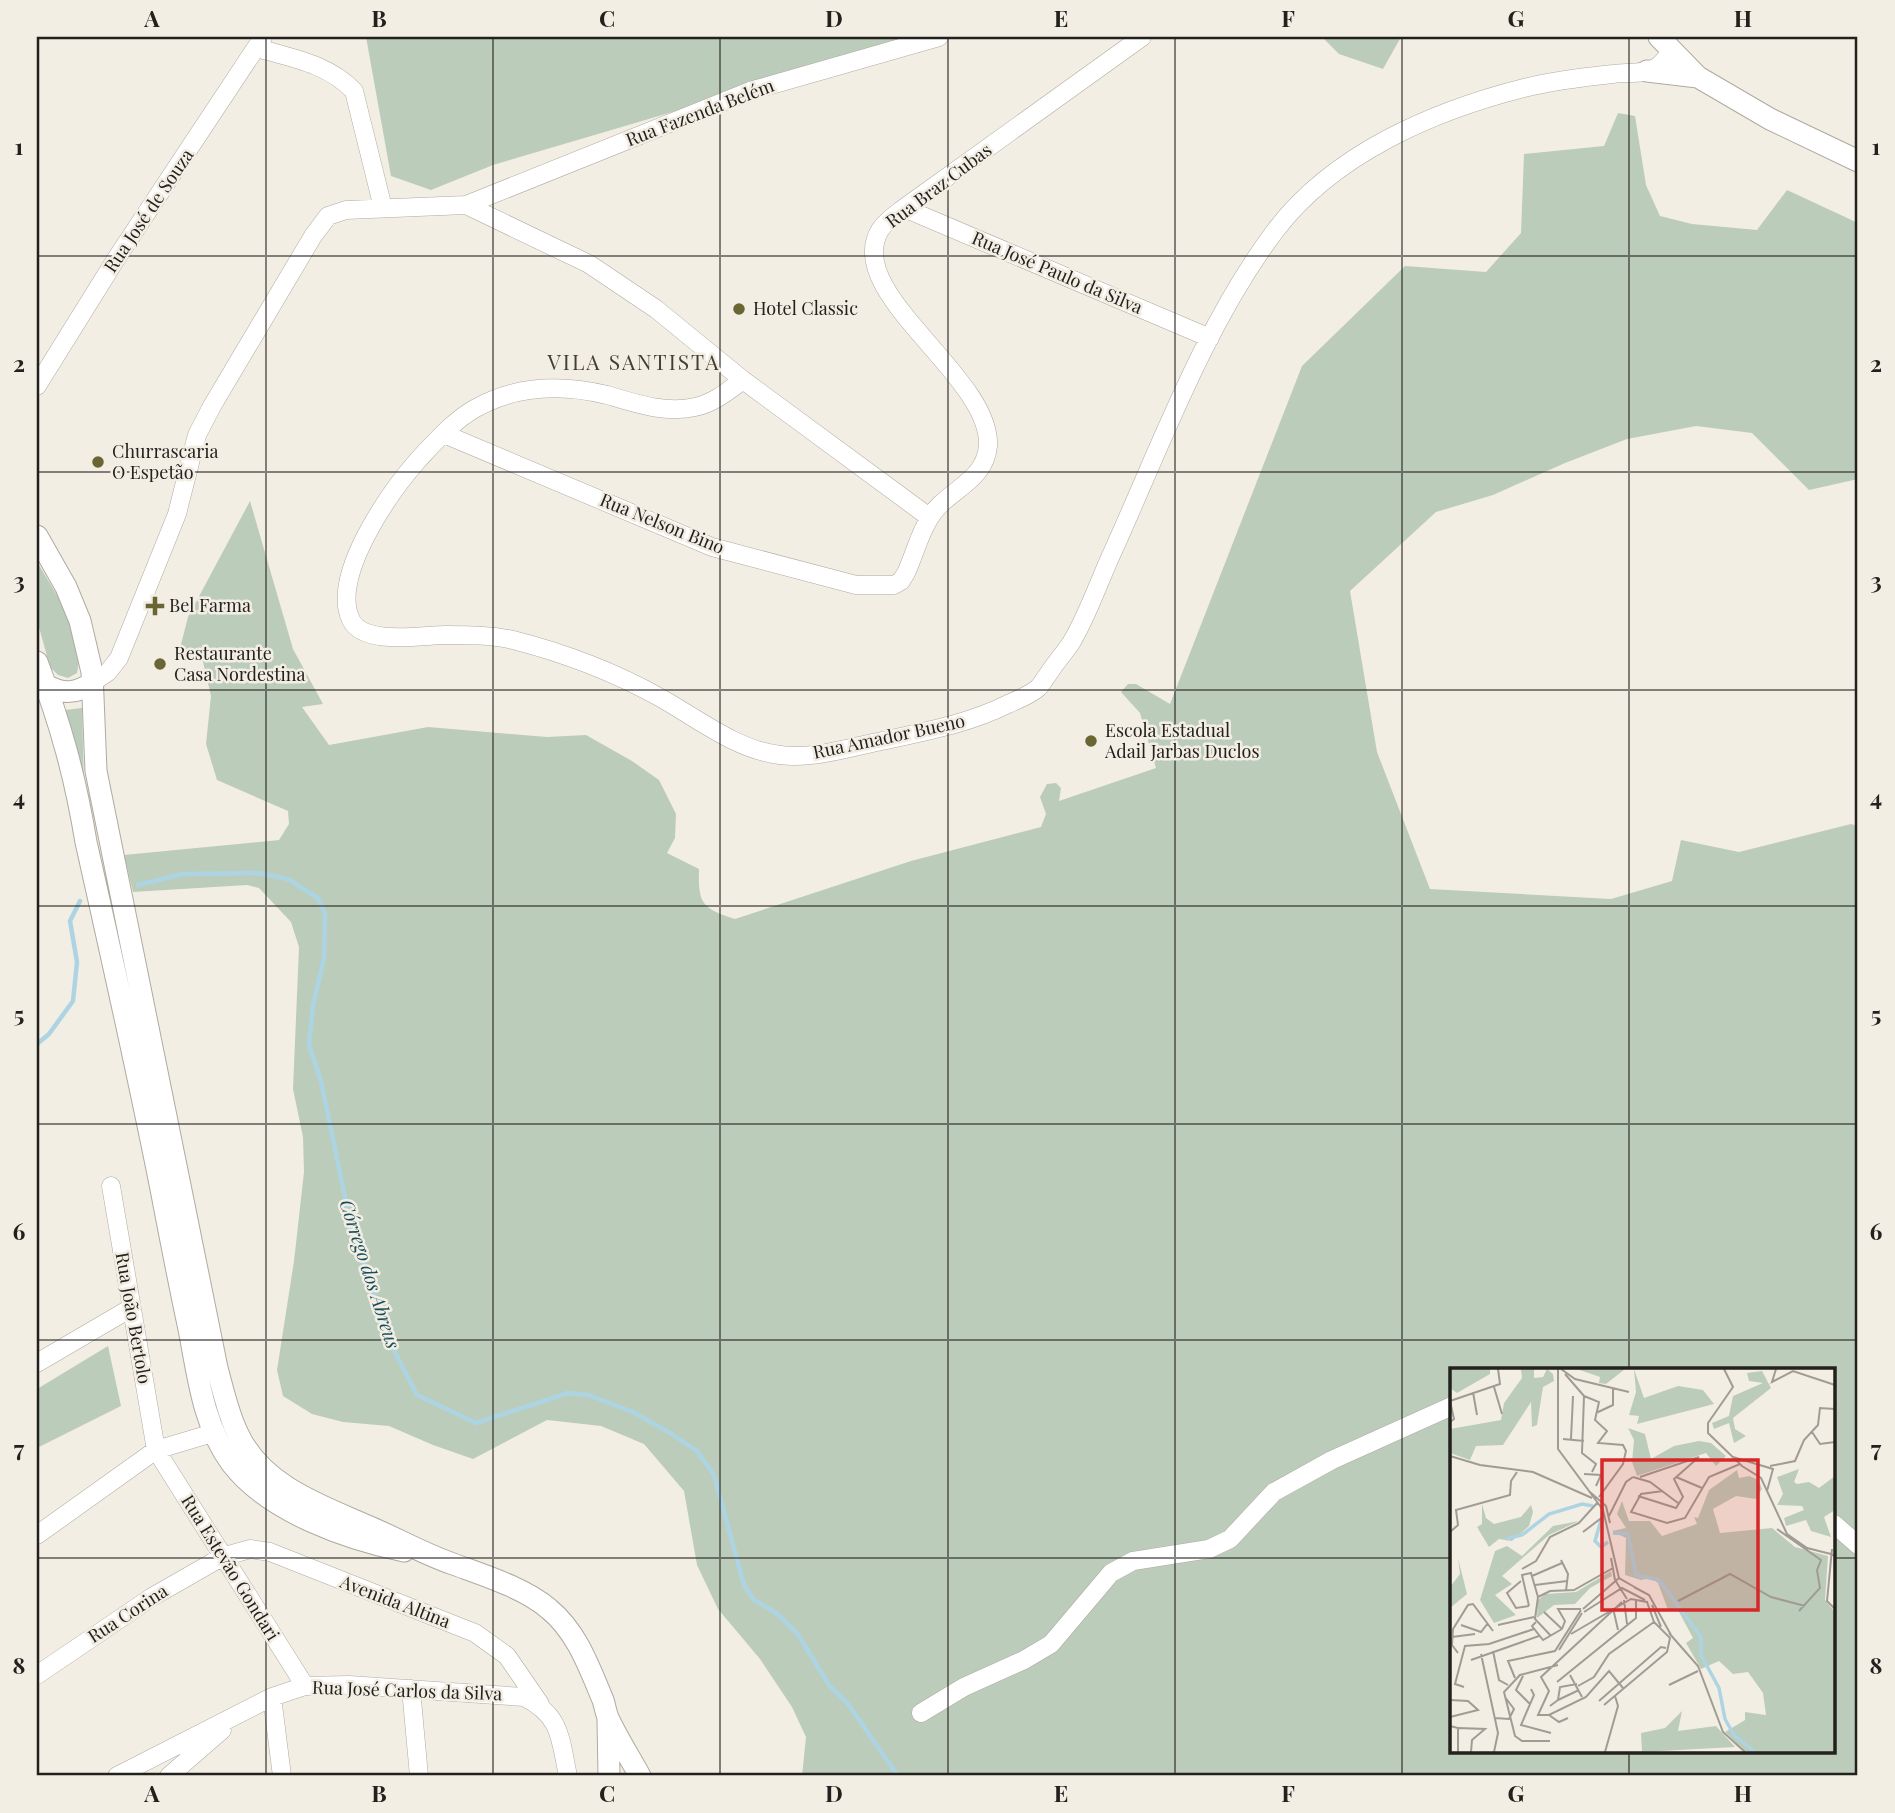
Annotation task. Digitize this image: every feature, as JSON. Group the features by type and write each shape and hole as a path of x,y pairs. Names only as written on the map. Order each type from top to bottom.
{"main road":[{"path":"1665,41 1698,77 1770,119 1858,161"},
{"path":"1637,72 1698,77"},
{"path":"37,536 80,621 93,682 96,771 217,1368 238,1436 261,1465 290,1489 310,1501 379,1530 433,1557 488,1577 549,1609 573,1634 604,1703 608,1718 609,1776"},
{"path":"37,663 63,733 77,787 86,842 158,1174 201,1392 213,1433 233,1465 256,1488 282,1506 321,1525 376,1545 433,1557"},
{"path":"46,685 70,693 86,688 93,682"},
{"path":"608,1718 640,1776"}],"street":[{"name":"Rua Fazenda Belém","path":"466,205 750,91 939,37"},
{"name":"Rua Braz Cubas","path":"929,517 968,482 984,463 988,446 986,422 964,387 884,288 878,273 875,243 880,231 904,208 1142,37"},
{"name":"Rua Amador Bueno","path":"743,380 721,397 695,407 671,409 573,388 541,388 505,395 472,410 444,434 389,495 368,531 352,569 347,595 349,613 354,625 375,635 480,635 531,645 620,677 743,746 787,757 819,754 954,725 1003,706 1040,687 1073,640 1210,338 1277,228 1337,170 1385,141 1452,111 1527,88 1637,72 1665,41"},
{"path":"260,42 321,66 342,79 354,91 383,208"},
{"name":"Rua José de Souza","path":"37,386 116,259 260,42"},
{"path":"93,682 108,672 120,658 177,514 197,435 295,263 328,216 346,210 466,205 589,264 656,309 743,380 929,517"},
{"name":"Rua José Paulo da Silva","path":"904,208 1210,338"},
{"name":"Rua Nelson Bino","path":"444,434 712,547 856,585 894,585 901,581 929,517"},
{"name":"Rua João Bertolo","path":"111,1186 156,1450"},
{"path":"37,1363 131,1308"},
{"path":"920,1713 1051,1644 1111,1573 1133,1561 1209,1549 1230,1539 1274,1492 1332,1460 1450,1407"},
{"path":"37,1535 156,1450 213,1433"},
{"name":"Rua Estevão Gondari","path":"156,1450 305,1686"},
{"path":"1836,1526 1858,1545"},
{"name":"Avenida Altina","path":"222,1557 250,1549 270,1552 475,1633 507,1656 540,1704"},
{"name":"Rua Corina","path":"37,1675 152,1597 222,1557"},
{"name":"Rua José Carlos da Silva","path":"240,1713 272,1697 305,1686 349,1685 507,1694 540,1704"},
{"path":"411,1689 419,1776"},
{"path":"272,1697 282,1776"},
{"path":"540,1704 552,1716 558,1730 568,1776"},
{"path":"123,1775 240,1713"},
{"path":"169,1776 240,1713"}],"green space":[{"path":"366,37 927,37 493,165 431,190 391,176"},
{"path":"1322,37 1401,37 1383,69 1339,54"},
{"path":"1618,113 1635,116 1646,185 1660,216 1692,224 1757,230 1787,190 1858,223 1858,479 1809,490 1752,433 1696,426 1627,439 1493,495 1436,512 1350,591 1377,752 1430,889 1611,899 1672,881 1681,840 1739,852 1851,824 1858,826 1858,1776 802,1776 806,1737 792,1707 760,1659 718,1609 697,1565 684,1491 644,1444 601,1426 547,1420 473,1459 389,1426 343,1422 312,1414 283,1396 277,1370 294,1261 304,1172 303,1137 293,1089 299,947 291,922 259,888 247,885 133,892 124,855 279,840 289,824 288,811 217,780 206,744 211,696 201,653 180,648 188,617 250,501 293,649 323,704 302,707 329,745 428,727 547,737 586,735 659,780 676,814 675,838 667,853 699,869 704,903 709,908 735,919 911,861 1041,827 1046,814 1040,797 1047,784 1056,783 1061,788 1059,801 1156,768 1140,713 1121,692 1128,684 1136,684 1170,704 1302,366 1405,266 1486,272 1521,233 1524,154 1604,146"},
{"path":"37,562 68,615 77,644 77,673 68,678 58,675 50,667 37,620"},
{"path":"82,708 84,784 65,710"},
{"path":"108,1346 121,1406 37,1448 37,1389"}],"waterway":[{"name":"Córrego dos Abreus","path":"138,885 183,874 259,873 288,879 318,898 325,914 324,958 313,1005 309,1045 321,1081 348,1212 386,1335 417,1395 476,1423 568,1393 588,1395 633,1412 697,1451 714,1475 744,1585 754,1600 775,1612 797,1633 829,1685 848,1704 898,1776"},
{"name":"Córrego dos Abreus","path":"37,1044 49,1034 73,1001 77,962 70,921 80,901"}],"place":[{"name":"Hotel Classic","path":"739,309"},
{"name":"Churrascaria O Espetão","path":"98,462"},
{"name":"Bel Farma","path":"155,606"},
{"name":"Restaurante Casa Nordestina","path":"160,664"},
{"name":"Escola Estadual Adail Jarbas Duclos","path":"1091,741"}],"district":[{"name":"VILA SANTISTA","path":"634,363"}]}
